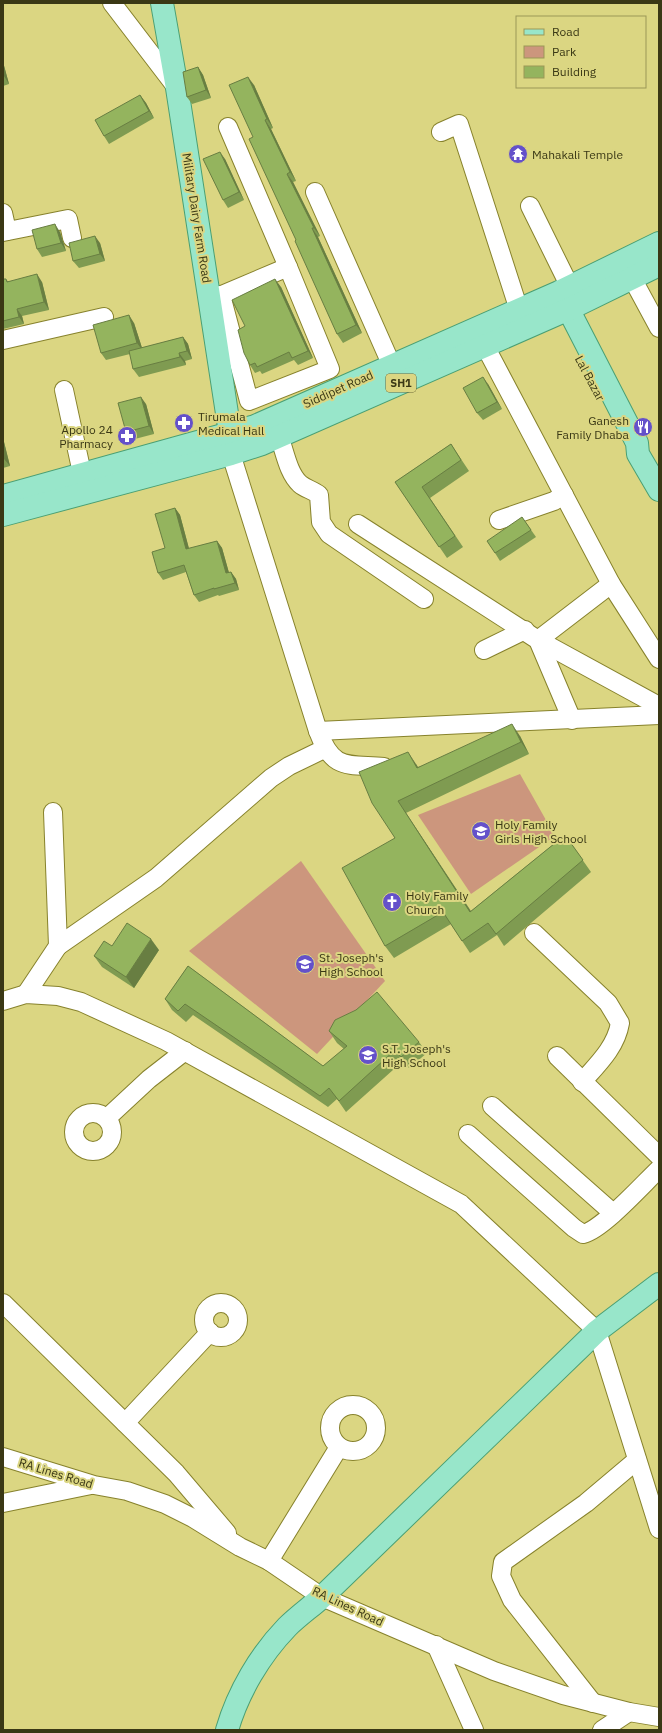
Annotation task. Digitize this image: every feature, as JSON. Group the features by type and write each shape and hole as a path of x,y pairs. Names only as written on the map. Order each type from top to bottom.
{"main road":[{"name":"Military Dairy Farm Road","path":"162,3 215,298 231,444"},
{"name":"Siddipet Road","path":"3,496 82,473 231,444 262,444 485,346 560,300 659,243"},
{"name":"Siddipet Road","path":"3,515 231,444 256,426 519,310 560,300 632,278 659,265"},
{"name":"Lal Bazar","path":"560,300 632,433 637,443 638,454 659,490"},
{"path":"227,1730 233,1711 259,1662 288,1627 322,1597 597,1331 659,1284"}],"street":[{"path":"112,3 177,88"},
{"path":"441,132 459,124 519,310"},
{"path":"228,127 288,266 330,369 249,401 215,298 288,266"},
{"path":"315,192 392,366"},
{"path":"530,206 560,300"},
{"path":"3,213 5,232 68,218 72,238"},
{"path":"632,278 659,328"},
{"path":"3,340 104,317"},
{"path":"485,346 611,584 659,659"},
{"path":"64,390 82,473"},
{"path":"279,436 293,476 302,485 313,490 319,495 321,522 329,534 424,599"},
{"path":"231,444 324,749 333,759 343,764 384,767"},
{"path":"499,520 554,501 564,495"},
{"path":"358,524 532,635 659,706"},
{"path":"484,650 532,635 611,584"},
{"path":"532,635 572,720"},
{"path":"318,731 659,716"},
{"path":"26,994 58,946 156,878 271,778 289,766 324,749"},
{"path":"53,812 58,946"},
{"path":"534,933 608,1003 620,1023 618,1034 611,1047 582,1082"},
{"path":"3,1001 26,994 58,996 81,1002 185,1051 461,1204 597,1331 659,1529"},
{"path":"107,1118 149,1079 185,1051"},
{"path":"556,1056 659,1156"},
{"path":"492,1106 613,1213"},
{"path":"468,1134 574,1228 583,1234 592,1232 659,1168"},
{"path":"3,1303 176,1473 240,1547"},
{"path":"125,1423 210,1332"},
{"path":"269,1561 339,1446"},
{"name":"RA Lines Road","path":"3,1457 94,1485 126,1491 164,1504 193,1518 240,1547 269,1561 322,1597 494,1671 563,1695 629,1712 659,1717"},
{"path":"593,1703 512,1600 502,1576 503,1562 586,1503 637,1460"},
{"path":"3,1502 94,1485"},
{"path":"436,1645 474,1730"},
{"path":"602,1730 629,1712"}],"green space":[{"path":"520,774 555,836 471,894 418,815"},
{"path":"301,861 385,981 317,1054 189,951"}],"building":[{"path":"198,67 206,90 187,97 183,72"},
{"path":"248,77 267,119 265,120 290,172 287,174 314,228 312,228 356,325 337,334 295,241 296,240 249,139 253,137 229,85"},
{"path":"140,95 149,111 104,136 95,120"},
{"path":"220,152 239,192 223,200 203,159"},
{"path":"55,224 61,243 37,249 32,230"},
{"path":"95,236 100,254 73,261 69,243"},
{"path":"37,274 44,302 17,309 19,317 3,321 3,279 6,279 7,282"},
{"path":"275,279 308,351 292,358 289,352 257,367 255,363 250,365 244,353 238,330 245,326 232,300"},
{"path":"129,315 137,343 101,353 93,325"},
{"path":"183,337 187,351 179,353 180,357 133,369 129,351"},
{"path":"483,377 497,402 477,413 463,388"},
{"path":"141,397 149,426 126,432 118,403"},
{"path":"451,444 461,460 422,487 455,536 439,547 395,482"},
{"path":"175,508 186,549 217,541 226,573 231,572 235,583 194,595 184,565 158,573 152,552 165,548 155,514"},
{"path":"522,517 531,530 495,553 487,541"},
{"path":"512,724 521,742 398,801 470,912 565,835 583,860 496,934 488,923 462,941 443,912 385,946 342,868 395,838 372,803 359,772 408,752 417,768"},
{"path":"127,923 151,939 126,977 94,956 104,941 112,946"},
{"path":"188,966 323,1066 347,1046 329,1031 335,1020 356,1010 377,992 419,1042 401,1057 395,1050 339,1101 329,1088 320,1096 185,1004 178,1011 165,999"}],"place":[{"name":"Mahakali Temple","path":"518,154"},
{"name":"Tirumala Medical Hall","path":"184,423"},
{"name":"Ganesh Family Dhaba","path":"643,427"},
{"name":"Apollo 24 Pharmacy","path":"127,436"},
{"name":"Holy Family Girls High School","path":"481,831"},
{"name":"Holy Family Church","path":"392,902"},
{"name":"St. Joseph's High School","path":"305,964"},
{"name":"S.T. Joseph's High School","path":"368,1055"}]}
